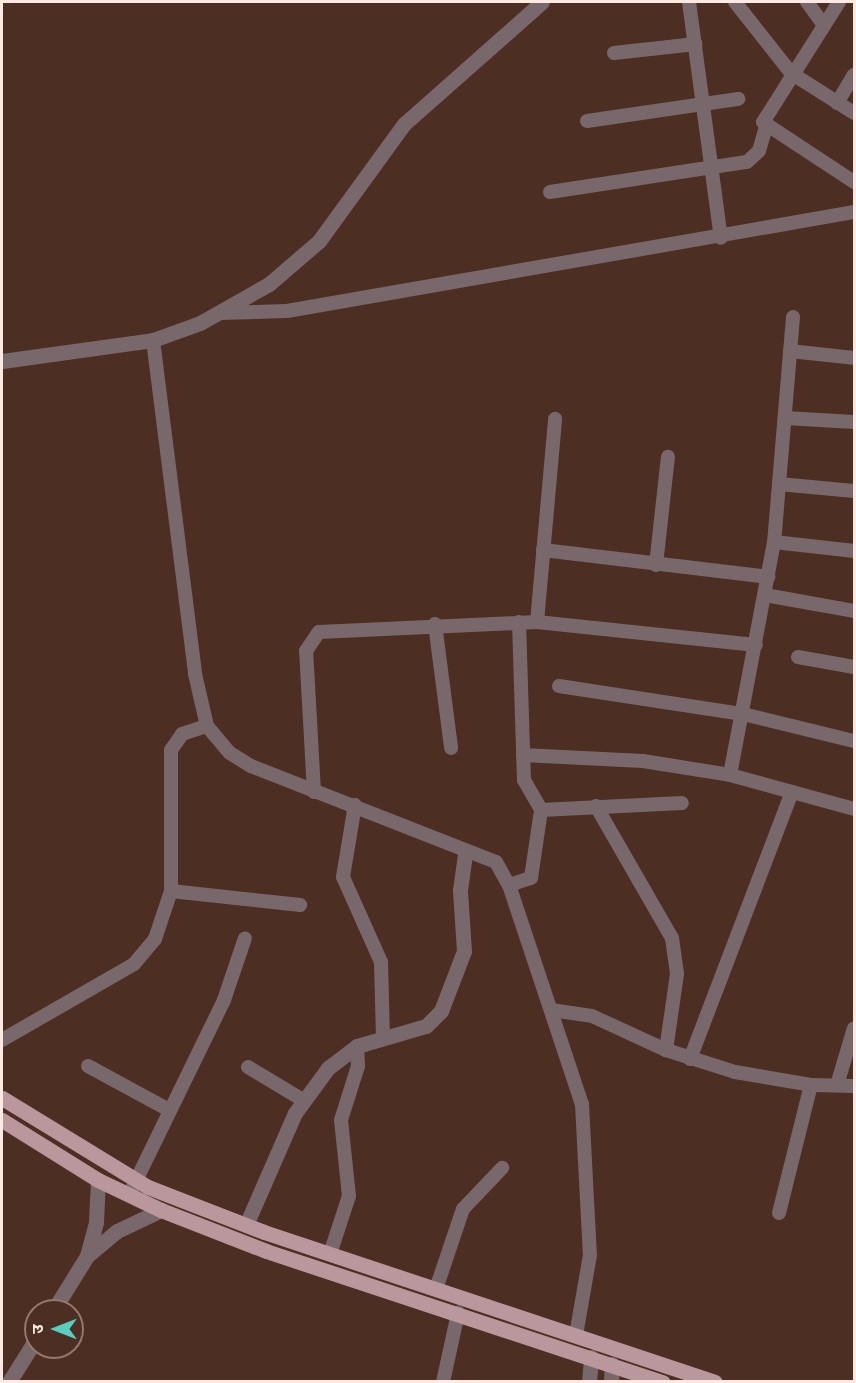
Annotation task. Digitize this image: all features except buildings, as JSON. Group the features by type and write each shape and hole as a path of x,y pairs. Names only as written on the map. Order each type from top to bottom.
{"main road":[{"path":"2,1098 135,1179 246,1225 715,1382"},
{"path":"2,1120 98,1180 162,1210 266,1251 663,1382"}],"street":[{"path":"2,361 153,340 220,313 307,254 404,124 542,2"},
{"path":"689,2 721,238"},
{"path":"735,2 791,73 855,113"},
{"path":"807,2 824,25"},
{"path":"550,192 712,168 752,159 766,126 767,109 838,2"},
{"path":"614,53 696,44"},
{"path":"837,103 855,75"},
{"path":"586,121 738,99"},
{"path":"766,126 855,182"},
{"path":"220,313 287,311 721,238 855,212"},
{"path":"730,775 774,542 793,317"},
{"path":"153,340 195,674 207,726 230,753 314,792 355,805 465,853 496,862 509,885 577,1085 586,1130 590,1255 576,1335"},
{"path":"790,351 855,358"},
{"path":"537,622 555,418"},
{"path":"785,418 855,422"},
{"path":"656,565 668,457"},
{"path":"779,484 855,491"},
{"path":"774,542 855,551"},
{"path":"543,550 768,577"},
{"path":"765,595 855,611"},
{"path":"509,885 531,878 541,810 527,794 522,755 519,622"},
{"path":"314,792 309,639 328,630 435,624 537,622 756,645"},
{"path":"435,624 451,748"},
{"path":"798,657 855,668"},
{"path":"559,686 743,714 855,741"},
{"path":"2,1040 134,964 155,939 171,891 171,750 182,734 207,726"},
{"path":"522,755 661,762 730,775 855,809"},
{"path":"690,1059 792,792"},
{"path":"541,810 682,804"},
{"path":"355,805 343,878 381,962 383,1038"},
{"path":"596,806 672,938 677,974 666,1050"},
{"path":"246,1225 303,1101 328,1068 357,1046 426,1026 449,995 464,951 460,890 465,853"},
{"path":"171,891 300,905"},
{"path":"129,1195 224,1000 245,938"},
{"path":"551,1010 592,1016 690,1059 811,1085 855,1086"},
{"path":"837,1085 855,1028"},
{"path":"330,1254 349,1196 341,1120 358,1066 357,1046"},
{"path":"88,1066 169,1110"},
{"path":"248,1067 303,1101"},
{"path":"779,1213 811,1085"},
{"path":"436,1289 463,1209 501,1168"},
{"path":"60,1299 87,1256 96,1222 98,1180"},
{"path":"87,1256 117,1231 162,1210"},
{"path":"443,1382 458,1313"},
{"path":"589,1382 591,1357"},
{"path":"9,1382 24,1358"},
{"path":"611,1382 612,1364"}]}
